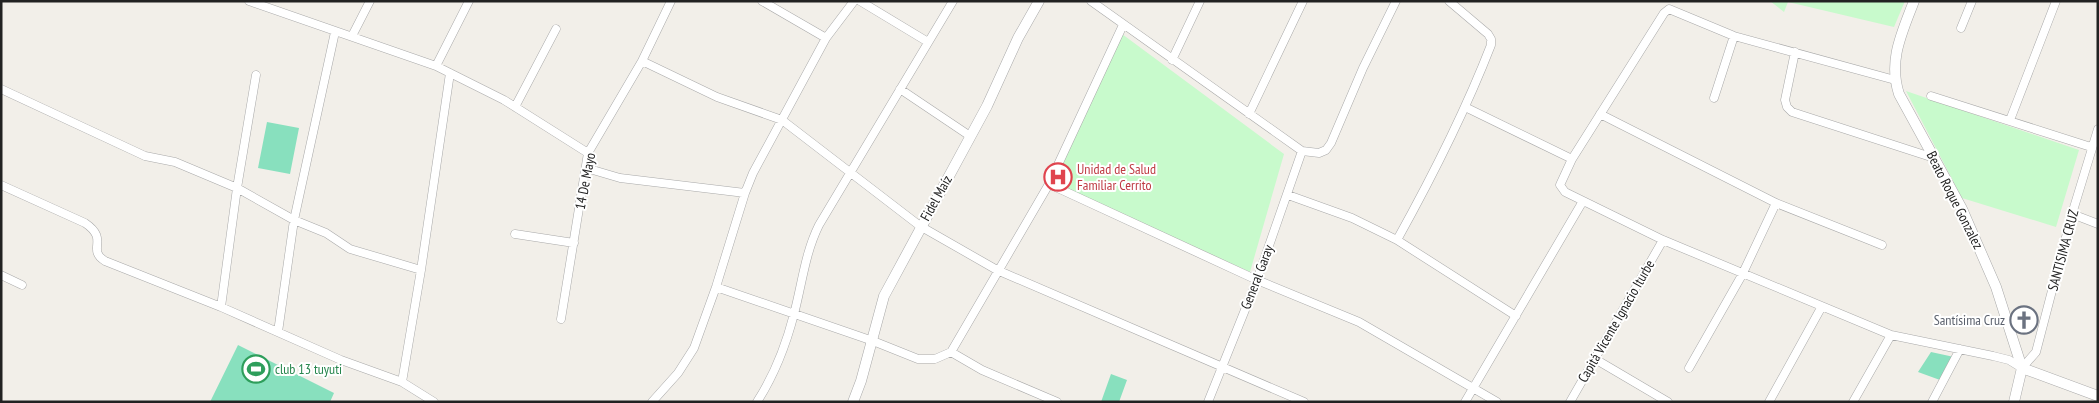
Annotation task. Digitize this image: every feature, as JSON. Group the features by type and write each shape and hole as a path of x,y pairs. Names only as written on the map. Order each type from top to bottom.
{"street":[{"path":"249,1 436,66 515,107 588,153"},
{"path":"352,36 370,1"},
{"path":"436,66 469,1"},
{"name":"14 De Mayo","path":"561,320 588,153 642,61 670,1"},
{"path":"652,402 678,373 694,348 753,173 826,38 854,1"},
{"path":"860,1 928,42"},
{"path":"757,402 777,368 794,314 813,237 953,1"},
{"name":"Fidel Maíz","path":"853,402 873,341 884,296 920,226 987,106 1018,38 1039,1"},
{"path":"1091,1 1302,151 1319,153 1326,150 1331,143 1363,68 1396,1"},
{"path":"1172,60 1200,1"},
{"path":"1249,114 1303,1"},
{"name":"Beato Roque Gonzalez","path":"1914,1 1897,48 1895,80 1899,94 1962,209 1993,279 2022,368"},
{"path":"1962,28 1972,1"},
{"path":"2010,120 2056,1"},
{"path":"765,2 826,38"},
{"path":"1397,240 1418,203 1465,108 1491,39 1454,2"},
{"path":"1895,80 1734,36 1669,9 1664,13 1572,159 1560,185 1565,192 1663,240 1821,308 1891,335 2009,360 2022,368 2098,396"},
{"path":"716,287 918,358 926,360 935,359 951,352 997,270 1049,184 1123,25"},
{"path":"515,107 556,29"},
{"path":"278,332 294,220 335,32"},
{"path":"1714,98 1734,36"},
{"path":"1795,52 1785,100 1787,107 1792,112 1934,158"},
{"path":"642,61 718,97 782,120 920,226 997,270 1223,365 1304,402"},
{"path":"402,382 421,270 450,73"},
{"path":"221,307 237,188 256,75"},
{"path":"1,89 145,156 175,162 237,188 294,220 326,233 350,249 421,270"},
{"path":"900,89 970,136"},
{"path":"1931,96 2091,147"},
{"path":"1465,108 1572,159"},
{"path":"1600,114 1776,203 1882,245"},
{"name":"SANTISIMA CRUZ","path":"2022,368 2036,352 2072,214 2098,129"},
{"name":"General Garay","path":"1208,402 1257,280 1302,151"},
{"path":"586,168 620,178 745,193"},
{"path":"1049,184 1257,280 1359,322 1496,402"},
{"path":"1,185 85,223 95,230 98,238 97,253 105,261 221,307 341,360 402,382 434,402"},
{"path":"1288,195 1352,218 1397,240 1516,316"},
{"path":"1465,402 1583,201"},
{"path":"1689,368 1742,275 1776,203"},
{"path":"2072,214 2098,224"},
{"path":"515,234 574,243"},
{"name":"Capitá Vicente Ignacio Iturbe","path":"1570,402 1663,240"},
{"path":"1,275 22,285"},
{"path":"1769,402 1821,308"},
{"path":"1853,402 1891,335"},
{"path":"1932,402 1960,349"},
{"path":"951,352 982,370 1057,402"},
{"path":"1595,359 1668,402"},
{"path":"2014,402 2022,368"}],"green space":[{"path":"1770,1 1905,1 1894,27 1788,2 1784,12"},
{"path":"1122,34 1284,154 1250,272 1053,182"},
{"path":"1906,91 2079,150 2056,227 1962,198"},
{"path":"267,122 299,128 290,174 258,168"},
{"name":"club 13 tuyuti","path":"238,345 334,393 330,402 210,402"},
{"path":"1931,352 1954,357 1940,380 1918,372"},
{"path":"1111,374 1127,380 1119,402 1101,402"}],"place":[{"name":"Unidad de Salud Familiar Cerrito","path":"1058,177"},
{"name":"Santísima Cruz","path":"2024,320"},
{"name":"club 13 tuyuti","path":"256,369"}]}
